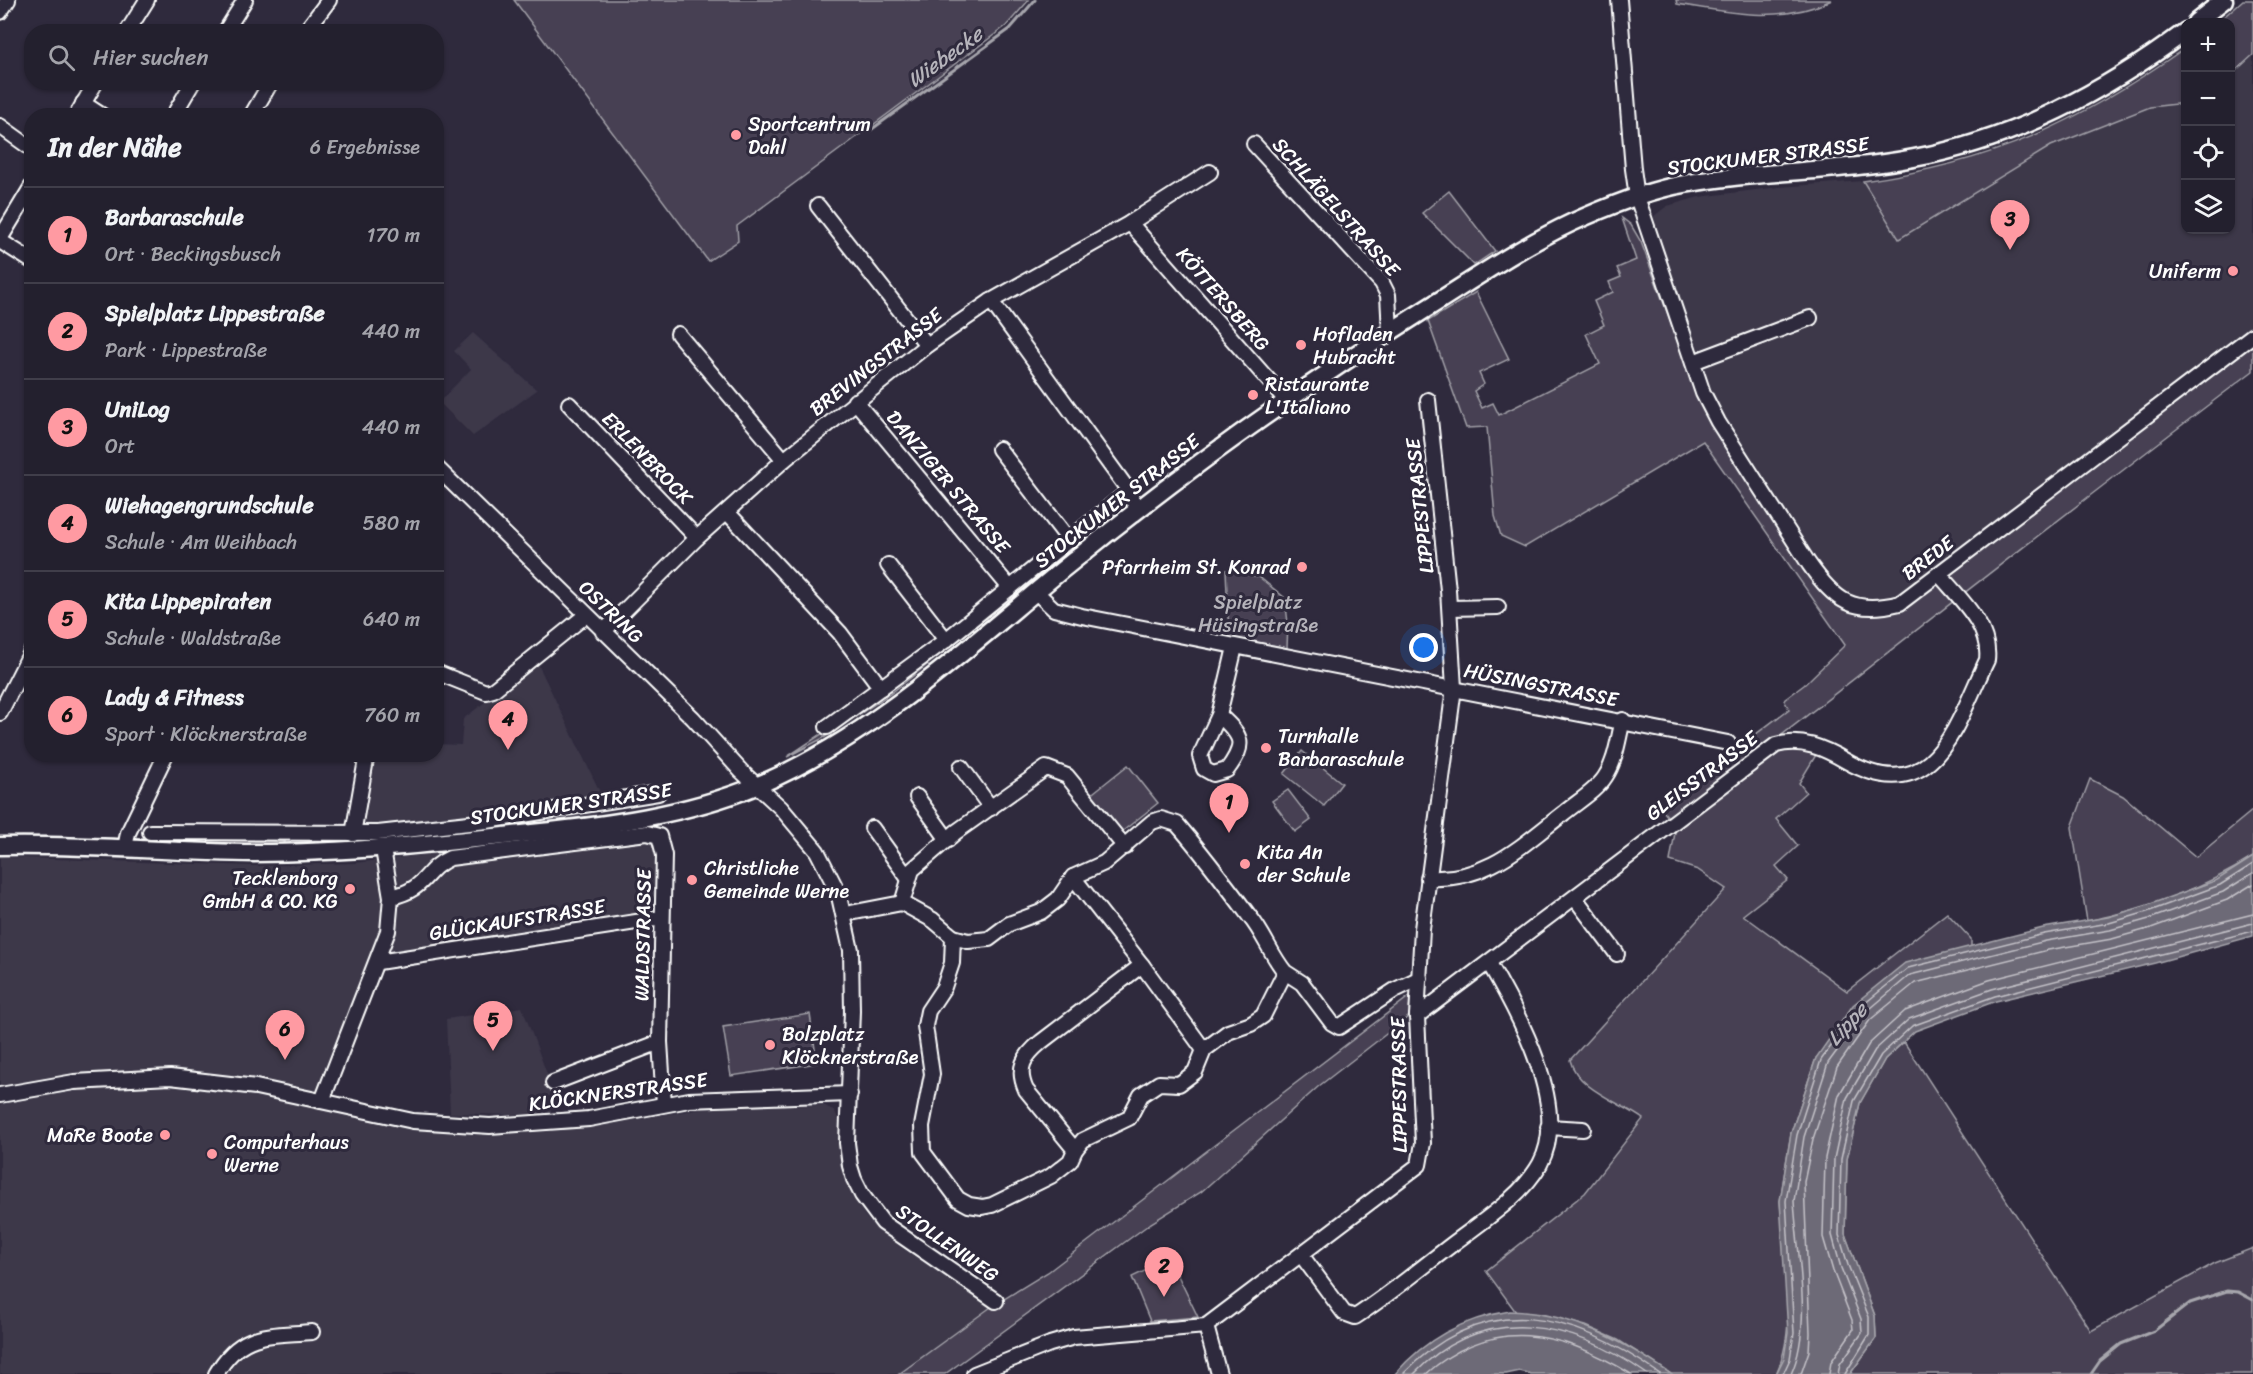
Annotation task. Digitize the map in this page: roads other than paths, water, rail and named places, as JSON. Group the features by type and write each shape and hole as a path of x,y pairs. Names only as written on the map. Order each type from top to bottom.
{"main road":[{"path":"2201,18 2224,0"},
{"name":"STOCKUMER STRASSE","path":"0,846 39,845 252,853 383,849 616,823 703,804 758,785 819,753 910,694 1137,510 1286,400 1545,235 1602,209 1637,197 1711,180 1911,159 1990,139 2070,105 2114,81 2181,34"},
{"name":"STOCKUMER STRASSE","path":"0,839 39,845"}],"street":[{"path":"0,12 8,0"},
{"path":"132,24 147,0"},
{"path":"230,24 245,0"},
{"path":"311,24 329,0"},
{"name":"BREDE","path":"1619,0 1637,197 1703,393 1718,422 1824,585 1838,598 1865,608 1880,608 1900,603 2253,335"},
{"path":"80,108 91,90"},
{"path":"178,108 189,90"},
{"path":"256,108 266,90"},
{"path":"0,126 24,143"},
{"name":"SCHLÄGELSTRASSE","path":"1254,144 1382,283 1388,295 1390,332"},
{"name":"BREVINGSTRASSE","path":"603,632 697,538 784,460 927,345 991,301 1130,223 1210,172"},
{"path":"24,200 0,240 24,256"},
{"path":"818,206 927,345"},
{"name":"KÖTTERSBERG","path":"1130,223 1286,400"},
{"path":"991,301 1129,491 1137,510"},
{"path":"1693,362 1810,318"},
{"path":"678,334 784,460"},
{"name":"LIPPESTRASSE","path":"1206,1326 1302,1256 1419,1165 1423,1143 1417,1016 1428,878 1454,688 1450,608 1428,400"},
{"name":"DANZIGER STRASSE","path":"855,401 1010,588"},
{"name":"ERLENBROCK","path":"569,404 697,538"},
{"name":"STOCKUMER STRASSE","path":"999,449 1069,540"},
{"name":"OSTRING","path":"444,475 693,718 741,771 758,785"},
{"name":"STOCKUMER STRASSE","path":"826,727 946,640 1129,491"},
{"path":"727,512 840,633 881,688"},
{"path":"888,565 946,640"},
{"name":"GLEISSTRASSE","path":"1417,1016 1776,745 1795,742 1811,745 1870,773 1887,777 1903,777 1926,765 1947,743 1987,660 1989,647 1987,636 1939,574"},
{"name":"HÜSINGSTRASSE","path":"1036,591 1053,609 1235,647 1623,720 1728,743"},
{"path":"1450,608 1498,607"},
{"path":"444,675 486,692 494,690 586,615"},
{"path":"1220,715 1235,647"},
{"path":"0,713 24,666"},
{"path":"1428,878 1461,878 1493,865 1512,853 1596,787 1610,768 1623,720"},
{"path":"125,848 128,833 162,762"},
{"path":"352,834 366,762"},
{"path":"961,767 991,808"},
{"path":"902,903 912,870 1039,771 1053,769 1067,776 1125,848"},
{"name":"STOLLENWEG","path":"758,785 807,837 828,868 845,914 853,980 847,1143 850,1166 871,1210 883,1223 996,1301"},
{"name":"STOCKUMER STRASSE","path":"150,832 352,834 487,821 658,794"},
{"path":"917,797 948,840"},
{"path":"845,914 902,903 933,920 953,937 968,941 989,939 1019,918 1041,912 1058,899 1073,877 1104,863 1125,848 1152,822 1161,819 1177,824 1250,916 1265,938 1273,957 1285,972 1302,983 1332,1023 1339,1027 1395,990 1420,978"},
{"path":"872,828 908,878"},
{"name":"STOCKUMER STRASSE","path":"391,897 414,890 441,863 450,858 653,833"},
{"name":"WALDSTRASSE","path":"653,833 662,841 664,855 660,1042 664,1104"},
{"path":"322,1101 378,962 391,917 391,897 383,849"},
{"path":"1073,877 1142,964 1204,1050"},
{"path":"1575,898 1617,954"},
{"name":"GLÜCKAUFSTRASSE","path":"378,962 662,918"},
{"path":"953,937 952,963 944,987 928,1011 925,1026 932,1074 922,1126 922,1152 958,1199 982,1208 1001,1202 1019,1190 1051,1176 1070,1161 1083,1140 1099,1130 1120,1124 1129,1118 1142,1095 1159,1083 1179,1084 1195,1072 1204,1050 1228,1032 1251,1024 1263,1016 1285,972"},
{"path":"1302,1256 1344,1313 1355,1317 1470,1231 1532,1177 1545,1154 1548,1127 1544,1090 1533,1050 1513,1005 1489,963"},
{"path":"1075,1150 1026,1090 1022,1082 1021,1064 1026,1054 1142,964"},
{"path":"553,1083 660,1042"},
{"name":"KLÖCKNERSTRASSE","path":"0,1095 74,1082 170,1077 256,1087 413,1121 490,1126 589,1119 664,1104 718,1098 850,1094"},
{"path":"1548,1127 1583,1129"},
{"path":"974,1374 1074,1337 1206,1326 1219,1374"},
{"path":"216,1374 229,1353 238,1345 265,1336 312,1332"}],"water":[{"name":"Lippe","path":"2253,857 2253,936 2155,963 1996,1001 1915,1031 1885,1059 1860,1103 1847,1159 1845,1234 1875,1316 1876,1338 1850,1374 1776,1374 1784,1358 1788,1333 1780,1201 1791,1133 1816,1058 1853,1005 1905,963 2043,928 2108,917 2145,906 2217,880"},
{"path":"1510,1311 1554,1317 1595,1330 1634,1350 1671,1374 1531,1374 1520,1371 1506,1374 1395,1374 1419,1350 1447,1332 1477,1319"}],"waterway":[{"name":"Wiebecke","path":"868,132 1010,29 1035,0"},
{"path":"2091,1374 2100,1361 2121,1344 2154,1331 2190,1303 2227,1291 2238,1292 2253,1300"}],"place":[{"name":"Sportcentrum Dahl","path":"736,135"},
{"name":"UniLog","path":"2010,250"},
{"name":"Uniferm","path":"2233,271"},
{"name":"Hofladen Hubracht","path":"1301,345"},
{"name":"Ristaurante L'Italiano","path":"1253,395"},
{"name":"Pfarrheim St. Konrad","path":"1302,567"},
{"name":"Turnhalle Barbaraschule","path":"1266,748"},
{"name":"Wiehagengrundschule","path":"508,750"},
{"name":"Barbaraschule","path":"1229,833"},
{"name":"Kita An der Schule","path":"1245,864"},
{"name":"Christliche Gemeinde Werne","path":"692,880"},
{"name":"Tecklenborg GmbH & CO. KG","path":"350,889"},
{"name":"Bolzplatz Klöcknerstraße","path":"770,1045"},
{"name":"Kita Lippepiraten","path":"493,1051"},
{"name":"Lady & Fitness","path":"285,1060"},
{"name":"MaRe Boote","path":"165,1135"},
{"name":"Computerhaus Werne","path":"212,1154"},
{"name":"Spielplatz Lippestraße","path":"1164,1297"}],"park label":[{"name":"Spielplatz Hüsingstraße","path":"1258,614"}]}
